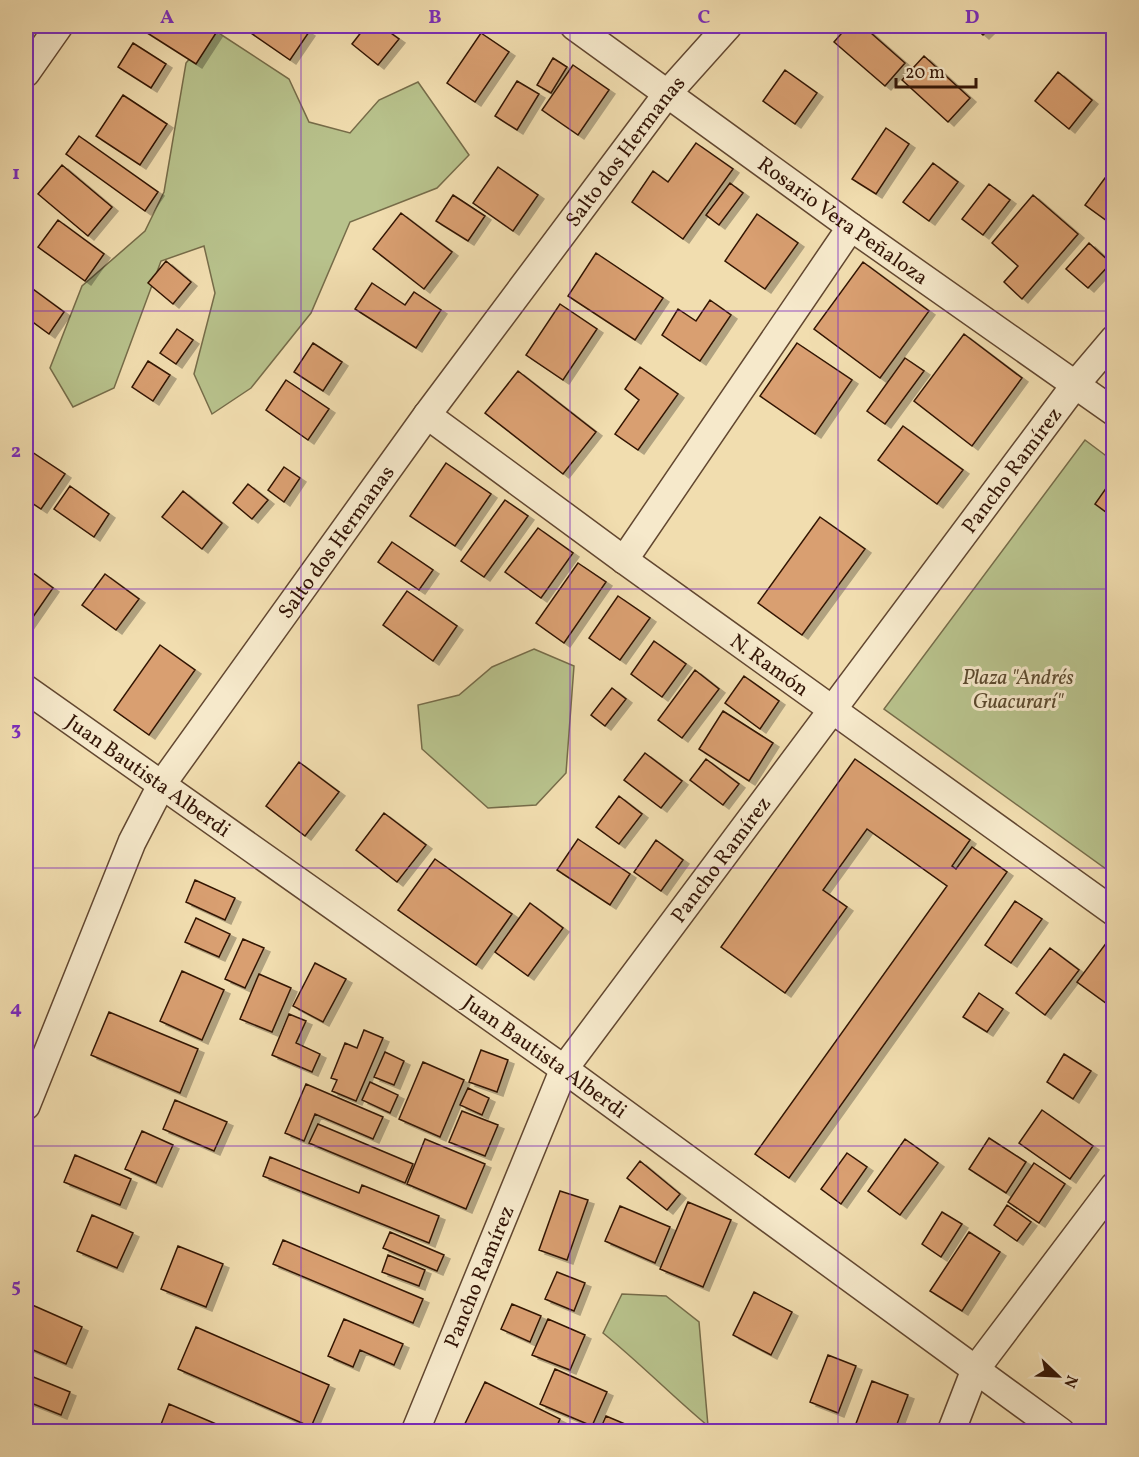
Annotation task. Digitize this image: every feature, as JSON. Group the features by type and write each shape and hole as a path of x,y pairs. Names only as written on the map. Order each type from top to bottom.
{"street":[{"path":"26,73 59,26"},
{"name":"Rosario Vera Peñaloza","path":"574,26 851,227 1113,412"},
{"name":"Salto dos Hermanas","path":"26,1106 132,842 162,784 427,415 667,94 729,26"},
{"path":"624,560 851,227"},
{"name":"Pancho Ramírez","path":"415,1431 564,1069 1075,385 1113,339"},
{"name":"N. Ramón","path":"427,415 624,560 1113,912"},
{"name":"Juan Bautista Alberdi","path":"26,689 564,1069 1061,1431"},
{"path":"951,1431 975,1370 1113,1186"}],"green space":[{"path":"214,30 289,79 309,122 350,133 379,100 418,82 469,155 437,188 350,222 311,313 251,388 212,414 194,374 215,293 204,246 161,261 114,388 73,407 50,368 82,286 145,231 164,192 186,63"},
{"name":"Plaza \"Andrés Guacurarí\"","path":"1085,440 1113,461 1113,874 884,709"},
{"path":"534,649 574,666 566,773 536,805 488,808 422,749 418,705 459,695 492,667"},
{"path":"622,1294 666,1296 699,1322 708,1426 603,1333"}],"building":[{"path":"143,26 203,26 216,33 196,64 141,29"},
{"path":"251,26 299,26 309,32 290,60 248,31"},
{"path":"366,26 381,26 399,39 378,65 352,44"},
{"path":"848,26 863,26 905,63 885,86 834,42"},
{"path":"973,26 992,26 983,35"},
{"path":"481,33 509,52 475,102 447,83"},
{"path":"133,43 166,64 151,88 118,67"},
{"path":"924,56 970,98 948,122 902,80"},
{"path":"553,58 567,67 551,93 537,85"},
{"path":"573,65 609,90 578,135 542,110"},
{"path":"785,70 817,93 795,124 763,101"},
{"path":"1058,72 1092,100 1069,129 1035,101"},
{"path":"517,81 539,94 517,130 495,116"},
{"path":"123,95 167,124 140,165 96,136"},
{"path":"886,128 909,144 876,194 852,179"},
{"path":"79,136 158,192 145,211 66,154"},
{"path":"696,143 733,169 683,239 632,202 653,171 668,182"},
{"path":"933,163 958,182 929,221 903,202"},
{"path":"62,165 112,207 88,236 38,194"},
{"path":"498,167 538,195 513,231 473,203"},
{"path":"1105,178 1114,184 1114,226 1085,205"},
{"path":"730,183 743,193 719,225 706,215"},
{"path":"989,184 1010,200 983,235 962,219"},
{"path":"453,195 485,216 468,241 436,221"},
{"path":"1033,195 1078,234 1022,299 1004,282 1018,266 992,243"},
{"path":"401,213 452,252 424,289 373,249"},
{"path":"757,214 798,243 765,289 725,261"},
{"path":"58,220 104,254 85,281 38,247"},
{"path":"1089,243 1111,263 1088,288 1066,269"},
{"path":"596,253 663,298 635,340 568,296"},
{"path":"166,261 191,282 173,304 148,283"},
{"path":"863,262 929,311 880,378 814,329"},
{"path":"372,283 405,305 414,292 441,310 416,348 355,309"},
{"path":"26,284 64,312 49,334 26,317"},
{"path":"710,300 731,315 700,361 662,335 678,309 696,321"},
{"path":"560,304 597,329 563,380 526,355"},
{"path":"177,329 193,340 176,364 160,353"},
{"path":"964,334 1022,378 972,446 914,401"},
{"path":"313,343 342,362 323,391 294,372"},
{"path":"797,343 852,380 815,434 760,396"},
{"path":"905,358 924,371 885,424 867,411"},
{"path":"148,361 170,375 153,401 132,387"},
{"path":"640,367 678,394 638,450 615,434 639,400 625,389"},
{"path":"518,371 596,432 563,474 485,413"},
{"path":"286,380 329,409 308,440 266,410"},
{"path":"903,426 963,470 937,504 878,460"},
{"path":"26,448 65,474 41,509 26,499"},
{"path":"446,463 491,494 455,546 410,516"},
{"path":"284,467 300,478 284,502 268,490"},
{"path":"248,484 268,500 252,519 233,503"},
{"path":"1109,484 1114,488 1114,518 1095,504"},
{"path":"70,486 109,514 94,537 54,509"},
{"path":"183,491 222,523 202,549 162,517"},
{"path":"505,500 528,516 484,577 461,561"},
{"path":"820,517 865,549 802,635 758,603"},
{"path":"538,528 573,553 541,598 505,572"},
{"path":"392,542 433,570 419,590 378,562"},
{"path":"578,563 606,582 564,643 536,623"},
{"path":"29,570 53,588 26,627 26,575"},
{"path":"105,574 139,599 116,630 82,605"},
{"path":"407,591 457,626 433,661 383,625"},
{"path":"618,596 650,618 620,660 589,638"},
{"path":"654,641 686,664 662,697 631,674"},
{"path":"160,645 195,670 149,735 114,710"},
{"path":"695,670 719,689 682,738 658,720"},
{"path":"744,676 779,701 760,729 725,703"},
{"path":"612,688 626,699 605,726 591,715"},
{"path":"723,711 773,743 749,781 699,749"},
{"path":"645,753 682,781 661,808 624,780"},
{"path":"706,759 739,784 723,805 690,780"},
{"path":"855,759 970,840 952,866 956,869 972,847 1007,872 789,1178 755,1154 947,886 867,829 823,890 847,907 785,993 721,947"},
{"path":"299,762 339,792 305,836 266,806"},
{"path":"619,796 642,814 619,844 596,827"},
{"path":"384,813 426,845 397,882 356,850"},
{"path":"578,839 630,874 610,905 557,870"},
{"path":"656,840 683,860 661,891 634,872"},
{"path":"435,859 512,914 476,965 398,910"},
{"path":"195,880 235,898 225,920 186,902"},
{"path":"1015,901 1042,919 1011,963 985,945"},
{"path":"530,903 563,928 528,976 495,952"},
{"path":"196,918 230,934 219,957 185,942"},
{"path":"1110,938 1114,941 1114,1009 1077,982"},
{"path":"243,939 264,948 245,988 225,979"},
{"path":"1050,948 1079,970 1045,1015 1016,993"},
{"path":"315,963 346,979 323,1022 293,1006"},
{"path":"182,971 224,990 202,1040 160,1021"},
{"path":"259,974 291,988 272,1032 240,1019"},
{"path":"979,993 1003,1009 987,1032 963,1017"},
{"path":"109,1012 198,1049 180,1093 91,1055"},
{"path":"289,1014 306,1021 296,1043 320,1054 312,1072 272,1055"},
{"path":"364,1030 383,1038 356,1101 332,1091 337,1080 331,1078 345,1043 357,1048"},
{"path":"481,1050 508,1060 497,1092 469,1082"},
{"path":"385,1052 404,1061 394,1085 374,1077"},
{"path":"1064,1054 1091,1071 1073,1099 1047,1082"},
{"path":"423,1062 464,1080 440,1137 399,1119"},
{"path":"370,1082 398,1095 390,1113 362,1100"},
{"path":"306,1084 383,1117 373,1139 315,1114 304,1141 285,1133"},
{"path":"468,1088 489,1098 482,1115 460,1105"},
{"path":"175,1100 227,1122 214,1151 163,1129"},
{"path":"1042,1110 1093,1146 1070,1179 1019,1143"},
{"path":"462,1111 498,1125 485,1156 449,1142"},
{"path":"318,1124 413,1164 405,1183 309,1143"},
{"path":"142,1131 173,1145 156,1183 125,1169"},
{"path":"989,1138 1026,1162 1006,1193 969,1169"},
{"path":"425,1139 485,1164 466,1209 407,1184"},
{"path":"905,1139 938,1163 900,1215 868,1191"},
{"path":"847,1153 867,1167 841,1204 821,1189"},
{"path":"75,1155 131,1179 120,1205 64,1182"},
{"path":"270,1157 359,1193 362,1185 439,1216 429,1243 263,1176"},
{"path":"640,1161 680,1194 667,1210 627,1178"},
{"path":"1034,1163 1065,1184 1039,1223 1008,1202"},
{"path":"560,1191 588,1200 567,1260 539,1250"},
{"path":"688,1202 731,1220 703,1287 660,1269"},
{"path":"1007,1205 1031,1222 1017,1241 994,1225"},
{"path":"620,1206 670,1227 655,1263 605,1241"},
{"path":"942,1212 962,1224 941,1257 922,1244"},
{"path":"92,1215 133,1233 117,1268 77,1251"},
{"path":"390,1232 444,1255 437,1271 383,1248"},
{"path":"969,1232 1000,1252 962,1311 930,1291"},
{"path":"283,1240 423,1299 413,1323 273,1264"},
{"path":"178,1246 223,1264 206,1307 161,1289"},
{"path":"388,1255 425,1270 419,1286 382,1272"},
{"path":"557,1272 585,1283 574,1311 545,1299"},
{"path":"754,1292 792,1312 771,1355 733,1335"},
{"path":"30,1304 82,1327 66,1364 26,1347 26,1315"},
{"path":"512,1304 541,1316 530,1342 501,1329"},
{"path":"344,1319 403,1344 394,1365 360,1350 353,1367 328,1356"},
{"path":"548,1319 585,1335 570,1370 532,1355"},
{"path":"196,1327 329,1385 311,1427 178,1369"},
{"path":"828,1355 856,1366 838,1413 810,1402"},
{"path":"555,1369 607,1392 592,1426 540,1404"},
{"path":"26,1374 70,1392 61,1415 26,1401"},
{"path":"872,1381 908,1395 894,1432 860,1432 854,1429"},
{"path":"485,1382 560,1419 554,1432 461,1432"},
{"path":"169,1404 235,1432 158,1432"},
{"path":"606,1416 632,1427 630,1432 599,1432"}]}
